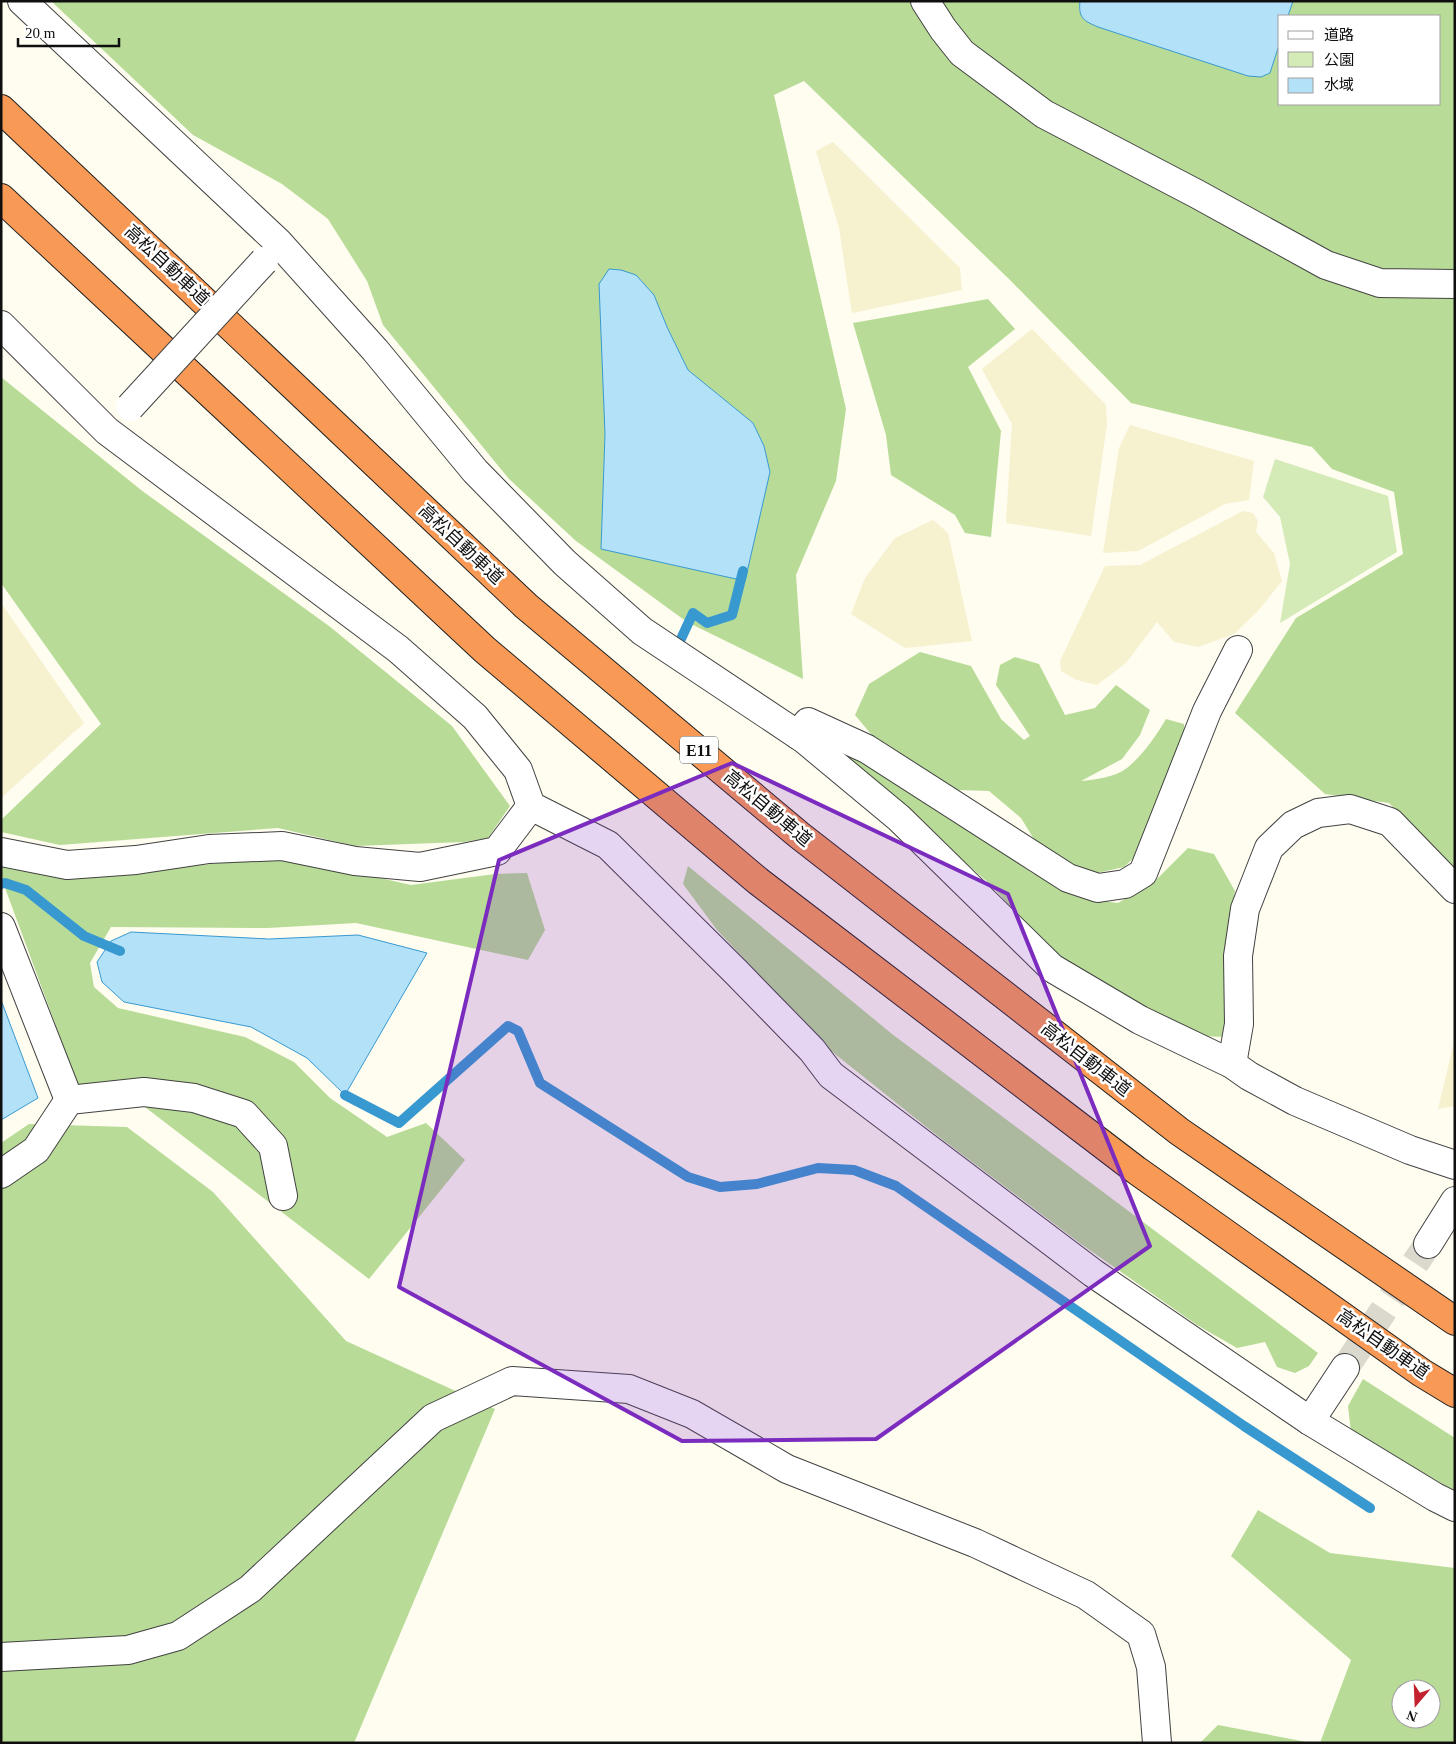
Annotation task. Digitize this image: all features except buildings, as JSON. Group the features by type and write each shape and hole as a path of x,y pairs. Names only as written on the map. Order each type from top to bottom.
{"highway":[{"name":"高松自動車道","path":"1,109 526,606 799,835 1180,1132 1455,1321"},
{"name":"高松自動車道","path":"1,198 485,650 758,881 1136,1170 1422,1373 1455,1394"}],"street":[{"path":"22,1 272,252 375,350 475,471 565,563 642,631 798,735 899,818 1052,968 1140,1020 1232,1064 1249,1076 1295,1101 1410,1150 1455,1164"},
{"path":"926,1 943,30 962,53 1044,114 1197,194 1326,265 1380,283 1455,284"},
{"path":"107,431 272,252"},
{"path":"1,324 107,431 343,606 405,655 475,717 518,770 531,806 608,845 805,1043 831,1075 1093,1272 1310,1421 1435,1497 1455,1507"},
{"path":"798,735 808,722 867,750 1068,878 1098,888 1125,884 1143,872 1207,711 1238,650"},
{"path":"1,852 67,866 136,860 210,849 282,846 355,861 420,866 497,851 531,806"},
{"path":"1232,1064 1238,1024 1238,956 1245,909 1269,848 1293,825 1318,812 1350,808 1390,822 1455,889"},
{"path":"1,927 69,1100"},
{"path":"69,1100 144,1092 194,1098 244,1114 273,1146 283,1196"},
{"path":"1,1174 36,1150 69,1100"},
{"path":"1428,1244 1455,1201"},
{"path":"1310,1421 1345,1368"},
{"path":"1,1657 128,1650 178,1636 250,1589 433,1418 512,1381 629,1389 692,1414 787,1469 975,1543 1086,1595 1141,1634 1151,1667 1156,1743"}],"highlighted area":[{"path":"732,763 1008,894 1150,1246 876,1439 682,1441 399,1287 499,860"}],"shaded area":[{"path":"833,142 960,268 962,290 852,313 839,228 816,151"},
{"path":"1032,329 1106,405 1107,424 1091,536 1006,523 1012,424 982,369"},
{"path":"1130,425 1254,461 1249,500 1225,504 1138,551 1103,553 1119,448"},
{"path":"1243,511 1253,513 1258,521 1256,532 1274,553 1282,581 1258,611 1234,634 1198,647 1174,642 1157,622 1126,663 1097,685 1077,680 1061,671 1060,661 1105,566 1140,565"},
{"path":"933,520 948,533 972,641 905,648 851,614 865,578 895,538"},
{"path":"1,603 84,723 1,798"},
{"path":"1455,1038 1455,1106 1438,1109"}],"green space":[{"path":"51,1 1080,1 1079,10 1270,73 1278,48 1278,105 1441,105 1441,15 1288,15 1293,1 1455,1 1455,870 1389,803 1325,794 1235,713 1296,618 1403,554 1394,492 1332,469 1312,447 1131,403 1010,280 804,81 774,95 846,409 836,481 796,575 803,679 687,622 576,541 509,479 383,325 367,281 328,219 282,184 193,135","holes":["636,275 654,295 688,370 753,423 764,446 770,472 601,549 605,434"]},
{"path":"988,299 1015,329 968,367 1001,431 991,537 965,533 955,515 891,475 886,435 853,323"},
{"path":"1,377 141,490 329,626 452,726 510,806 488,838 464,842 355,846 278,828 60,845 1,832 1,820 101,724 1,583"},
{"path":"1275,459 1388,496 1397,552 1280,623 1290,564 1280,517 1263,497"},
{"path":"920,652 971,666 1001,719 1024,740 1030,736 996,685 1000,665 1015,657 1039,664 1065,715 1095,708 1116,685 1150,710 1140,735 1122,759 1081,781 1111,776 1127,768 1149,745 1166,719 1184,724 1185,739 1143,849 1124,867 1088,875 1040,849 1021,818 989,791 956,790 906,763 875,739 855,715 869,684"},
{"path":"839,751 909,787 1032,873 1089,899 1118,903 1155,881 1188,848 1214,854 1235,891 1228,933 1227,1037 1197,1036 1122,997 1047,948 992,886"},
{"path":"271,858 323,865 411,885 495,874 527,873 545,930 528,960 356,923 268,928 111,927 90,963 94,987 118,1008 245,1037 294,1062 330,1098 387,1137 426,1123 465,1160 369,1279 128,1094 78,1086 1,877 1,864 72,878"},
{"path":"688,866 892,1034 1318,1353 1309,1366 1295,1373 1277,1367 1265,1342 1237,1348 1197,1325 1081,1244 939,1137 830,1050 717,930 683,884"},
{"path":"29,1124 127,1127 213,1192 346,1341 495,1409 354,1743 1,1743 1,1143"},
{"path":"1363,1379 1455,1438 1455,1491 1351,1432 1348,1406"},
{"path":"1258,1510 1330,1553 1455,1568 1455,1743 1320,1743 1351,1660 1231,1556"},
{"path":"1218,1725 1312,1743 1200,1743"}],"water":[{"path":"1080,1 1293,1 1288,15 1278,15 1278,48 1270,73 1261,77 1248,76 1098,27 1083,18 1080,11"},
{"path":"609,269 621,270 636,275 654,295 688,370 753,423 764,446 770,472 745,581 601,549 605,434 599,284"},
{"path":"131,932 269,939 358,935 427,953 345,1095 307,1058 251,1027 124,1002 102,982 97,962 111,941"},
{"path":"1,1000 38,1098 1,1120"}],"waterway":[{"path":"680,641 693,613 707,623 732,615 743,571"},
{"path":"1,884 5,883 26,890 84,936 120,951"},
{"path":"345,1095 399,1123 508,1026 518,1031 540,1083 688,1177 720,1187 757,1184 818,1168 854,1170 896,1186 1244,1426 1370,1508"}],"tunnel":[{"path":"1345,1368 1428,1244"}]}
